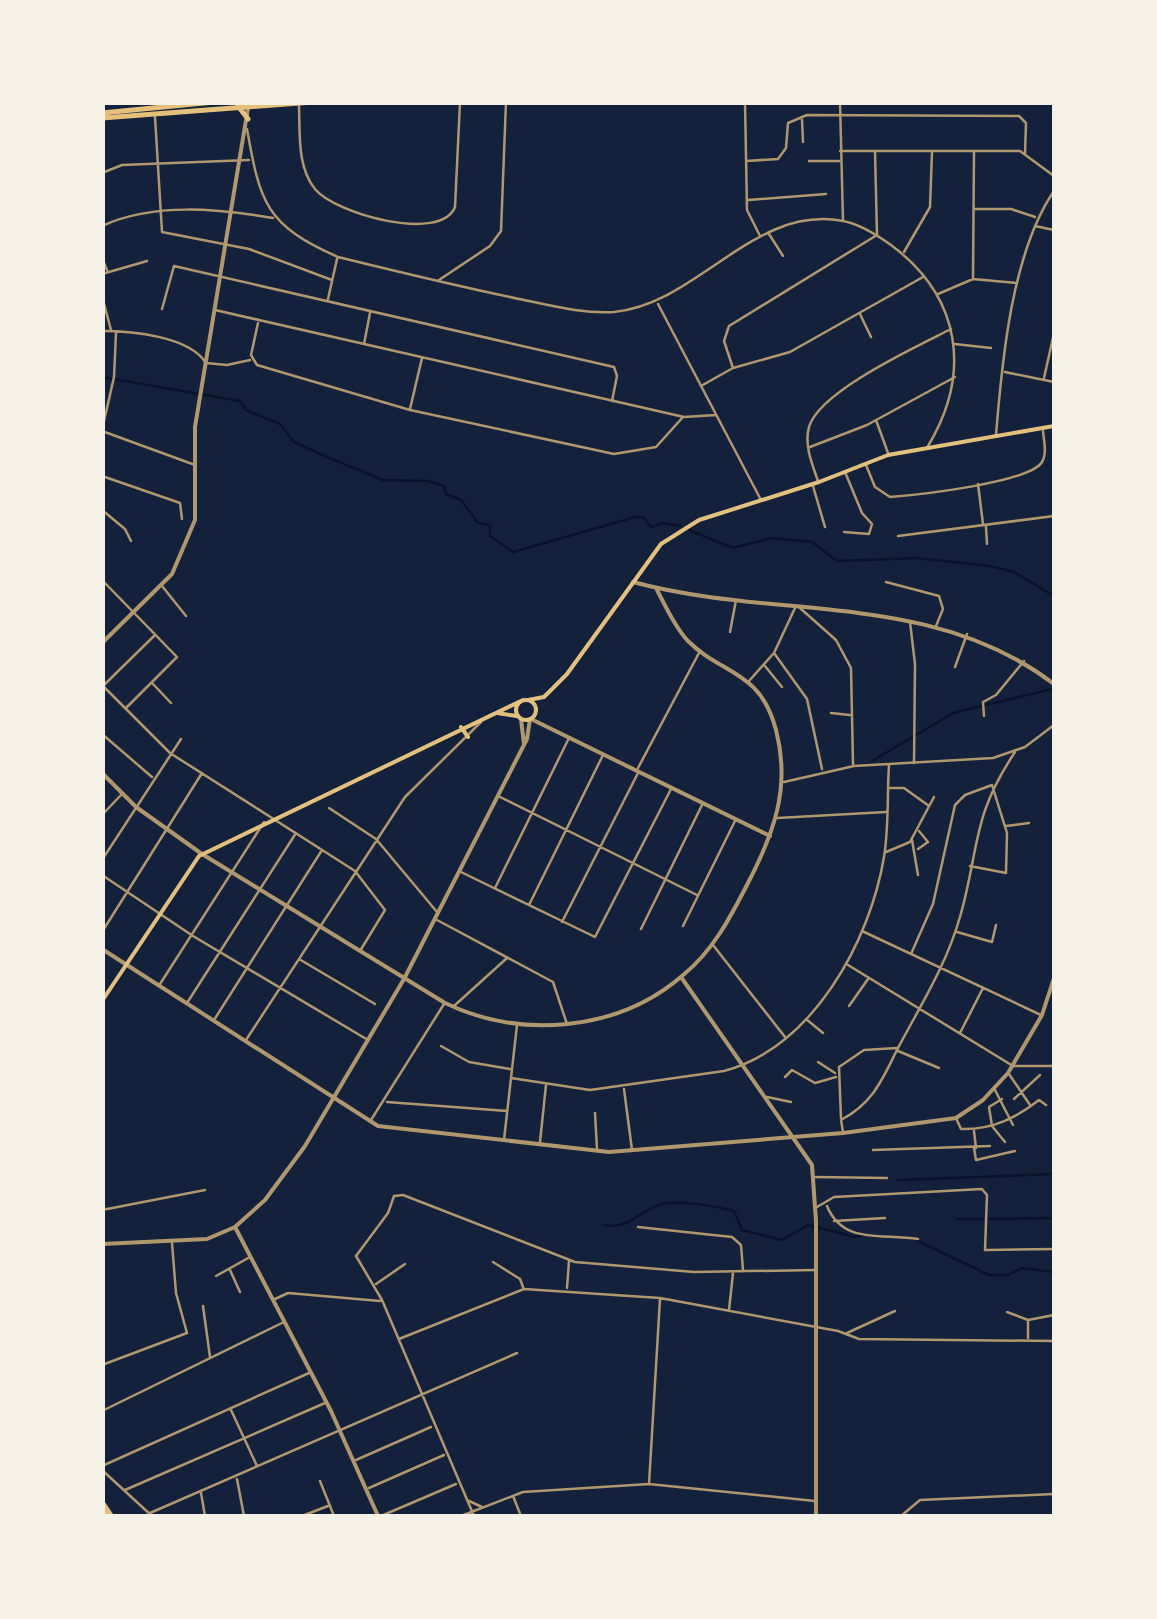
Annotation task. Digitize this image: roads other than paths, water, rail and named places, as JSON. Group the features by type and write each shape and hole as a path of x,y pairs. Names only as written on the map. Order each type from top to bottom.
{"highway":[{"path":"102,115 133,105 214,102"},
{"path":"102,115 313,102"},
{"path":"238,106 248,119"}],"main road":[{"path":"492,714 520,718 533,715 673,535 700,520 816,484 888,455 1054,426"},
{"path":"102,1000 202,854 461,727 544,696"},
{"path":"526,700 533,715"},
{"path":"520,718 516,707 526,700"},
{"path":"461,727 468,737"},
{"path":"102,1504 110,1516"}],"street":[{"path":"299,103 300,150 312,185 324,199 344,209 434,226 451,217 455,207 460,102"},
{"path":"438,281 490,246 501,231 506,102"},
{"path":"744,102 748,220 761,237"},
{"path":"840,102 843,220"},
{"path":"102,643 178,563 195,520 201,393 249,104"},
{"path":"154,110 160,212 165,234 224,244 332,280"},
{"path":"746,161 778,159 786,148 788,123 802,117 840,116 1019,116 1026,123 1025,154"},
{"path":"802,117 803,142"},
{"path":"247,129 255,181 275,218"},
{"path":"840,151 1025,154 1054,176"},
{"path":"875,151 878,235"},
{"path":"903,254 930,207 932,151"},
{"path":"973,279 974,151"},
{"path":"102,173 122,165 251,160"},
{"path":"809,161 841,161"},
{"path":"996,435 1018,283 1034,226 1054,191"},
{"path":"746,200 826,194"},
{"path":"974,208 1011,209 1038,217"},
{"path":"102,226 134,214 160,212 230,211 275,218 338,257 438,281 614,312 657,302 768,233 798,224 843,220 878,235 903,254 937,294 951,329 955,377 949,405 927,447"},
{"path":"1034,226 1054,230"},
{"path":"768,233 783,256"},
{"path":"733,368 724,341 729,326 878,235"},
{"path":"328,301 338,257"},
{"path":"102,258 108,271"},
{"path":"102,274 147,261"},
{"path":"162,309 172,267 220,276 614,367 617,376 612,401"},
{"path":"701,386 733,368 790,352 924,276"},
{"path":"937,294 973,279 1018,283"},
{"path":"102,296 113,331 114,380 102,430 195,464"},
{"path":"657,302 762,502"},
{"path":"214,310 698,419 716,415"},
{"path":"364,345 370,312"},
{"path":"859,313 871,337"},
{"path":"251,359 258,322"},
{"path":"825,527 808,447 812,420 826,401 951,329"},
{"path":"102,331 196,351 206,362 227,365 251,359"},
{"path":"1044,380 1054,334"},
{"path":"954,344 991,348"},
{"path":"410,410 422,358"},
{"path":"251,359 256,365 410,410 623,455 656,447 684,416"},
{"path":"1004,371 1054,382"},
{"path":"808,447 876,420 955,377"},
{"path":"876,420 888,455"},
{"path":"866,464 876,487 890,497 978,484 1038,466 1045,456 1043,427"},
{"path":"844,532 869,534 872,524 862,513 845,472"},
{"path":"102,476 180,504 182,519"},
{"path":"978,484 987,544"},
{"path":"102,510 125,529 131,541"},
{"path":"898,536 1054,516"},
{"path":"102,580 177,658 125,708"},
{"path":"633,582 936,626 967,634 1024,661 1054,684"},
{"path":"886,582 940,596 943,609 936,626"},
{"path":"102,589 107,585"},
{"path":"161,585 186,616"},
{"path":"102,773 136,807 202,854 453,1007 516,1025 567,1025 635,1003 681,978 712,944 770,836 783,782 773,720 748,682 700,650 678,627 656,588"},
{"path":"730,632 736,598"},
{"path":"748,682 774,653 798,607"},
{"path":"798,607 836,640 849,662 854,682 854,766"},
{"path":"910,620 915,664 914,764"},
{"path":"156,634 103,686 170,753 355,871 385,910 360,951"},
{"path":"955,667 967,634"},
{"path":"561,923 700,650"},
{"path":"774,653 807,699 822,771"},
{"path":"984,716 982,705 996,695 1024,661"},
{"path":"764,665 782,687"},
{"path":"152,683 171,704"},
{"path":"832,712 852,715"},
{"path":"102,1244 207,1238 235,1227 279,1184 404,978 524,744 533,715 540,722 770,836"},
{"path":"246,1040 405,797 485,717"},
{"path":"520,718 524,744"},
{"path":"783,782 854,766 970,762 1015,752 1054,726"},
{"path":"102,734 153,778"},
{"path":"494,888 570,736"},
{"path":"102,860 180,739"},
{"path":"841,1120 869,1101 921,1011 955,932 977,825 992,785 1015,752"},
{"path":"528,906 604,754"},
{"path":"511,1078 590,1090 624,1086 743,1064 785,1038 847,964 862,932 885,852 889,765"},
{"path":"102,932 203,772"},
{"path":"970,866 1006,873 1005,827 992,785"},
{"path":"912,954 933,904 955,805 965,796 992,785"},
{"path":"460,871 595,938 672,788"},
{"path":"888,788 904,788 930,806"},
{"path":"102,815 123,794"},
{"path":"498,796 697,896"},
{"path":"885,852 911,839 934,797"},
{"path":"641,929 702,803"},
{"path":"329,808 376,839 438,913"},
{"path":"777,818 887,812"},
{"path":"683,926 735,820"},
{"path":"159,985 264,822"},
{"path":"1005,827 1029,824"},
{"path":"916,850 928,842 918,830"},
{"path":"187,1003 297,832"},
{"path":"911,839 918,875"},
{"path":"214,1020 323,849"},
{"path":"102,875 193,936 368,1040"},
{"path":"435,919 556,985 567,1025"},
{"path":"955,932 992,942 996,925"},
{"path":"862,932 1042,1015"},
{"path":"712,944 785,1038"},
{"path":"102,948 370,1122 394,1130 597,1151 632,1152 795,1138 956,1118 994,1089 1013,1066 1042,1015 1054,978"},
{"path":"298,958 375,1004"},
{"path":"453,1007 507,958"},
{"path":"847,964 1013,1066 1054,1066"},
{"path":"681,978 795,1138 815,1177 816,1516"},
{"path":"849,1006 868,978"},
{"path":"960,1034 983,988"},
{"path":"881,999 886,990"},
{"path":"1048,1002 1054,1004"},
{"path":"370,1122 445,1003"},
{"path":"805,1018 823,1033"},
{"path":"504,1142 516,1025"},
{"path":"442,1046 469,1062 512,1070"},
{"path":"843,1133 836,1075 843,1062 864,1050 897,1049 939,1068"},
{"path":"818,1062 836,1075"},
{"path":"785,1077 792,1070 815,1082 836,1075"},
{"path":"1008,1073 1031,1106"},
{"path":"1014,1099 1040,1074"},
{"path":"539,1145 546,1084"},
{"path":"624,1086 632,1152"},
{"path":"994,1089 1013,1126"},
{"path":"766,1096 791,1102"},
{"path":"1002,1099 990,1106 992,1126 1005,1142"},
{"path":"956,1118 961,1129 974,1130 1011,1119 1039,1100 1046,1105"},
{"path":"386,1102 506,1112"},
{"path":"595,1113 597,1151"},
{"path":"974,1130 976,1160 1015,1151"},
{"path":"873,1150 990,1146"},
{"path":"815,1177 887,1178"},
{"path":"102,1210 171,1193 205,1190"},
{"path":"816,1207 839,1197 982,1190 987,1194 985,1250 1054,1248"},
{"path":"472,1514 382,1300 356,1254 397,1194 569,1260 733,1272 817,1270"},
{"path":"826,1205 833,1221 848,1232 918,1239"},
{"path":"833,1221 885,1218"},
{"path":"235,1227 327,1402 379,1516 458,1484"},
{"path":"638,1227 732,1237 742,1245 743,1270"},
{"path":"102,1365 187,1333 176,1292 172,1243"},
{"path":"216,1276 251,1257"},
{"path":"566,1292 569,1260"},
{"path":"492,1262 521,1280 524,1288"},
{"path":"375,1285 405,1264"},
{"path":"229,1268 240,1292"},
{"path":"729,1312 733,1272"},
{"path":"397,1340 524,1288 660,1298 846,1333 854,1338 1054,1341"},
{"path":"274,1300 288,1293 382,1300"},
{"path":"649,1484 660,1298"},
{"path":"203,1306 211,1358"},
{"path":"846,1333 895,1311"},
{"path":"1007,1312 1028,1320 1054,1315"},
{"path":"1028,1320 1028,1341"},
{"path":"102,1411 286,1321"},
{"path":"310,1372 102,1468 151,1515 517,1354"},
{"path":"124,1490 327,1402"},
{"path":"230,1408 257,1467"},
{"path":"354,1460 433,1427"},
{"path":"366,1489 445,1454"},
{"path":"236,1476 244,1516"},
{"path":"320,1482 334,1516"},
{"path":"461,1516 513,1494 649,1484 816,1501"},
{"path":"200,1492 204,1516"},
{"path":"513,1494 521,1516"},
{"path":"900,1516 920,1500 1054,1494"},
{"path":"465,1500 483,1507"},
{"path":"302,1516 329,1505"}],"waterway":[{"path":"102,377 240,401 246,410 280,424 294,442 327,457 383,480 428,481 444,486 446,494 461,500 478,523 490,525 490,536 513,552 635,517 644,518 651,527 663,523 681,526"},
{"path":"689,530 733,548 771,538 812,542 837,561 916,558 990,566 1014,572 1054,596"},
{"path":"872,761 953,713 1052,689"},
{"path":"898,1180 1054,1174"},
{"path":"604,1225 621,1225 654,1207 678,1203 734,1211 742,1230 782,1240 808,1225 855,1237 864,1235"},
{"path":"987,1219 1054,1218"},
{"path":"956,1219 983,1219"},
{"path":"916,1240 989,1275 1008,1275 1022,1268 1054,1272"}]}
